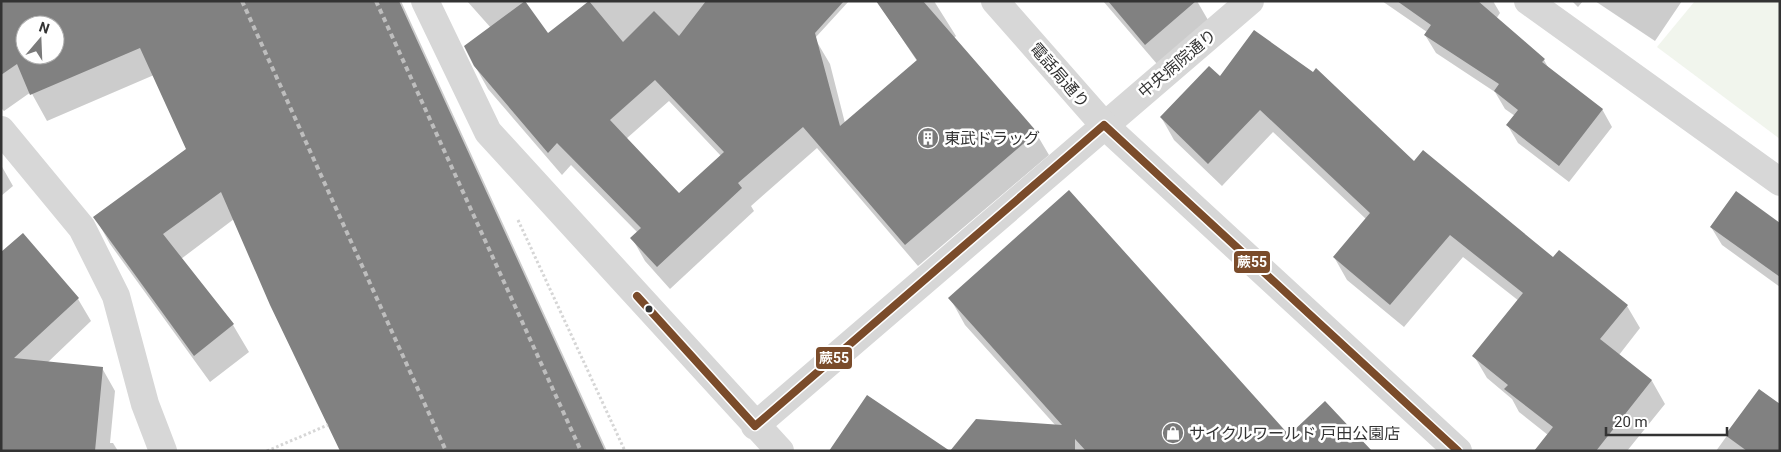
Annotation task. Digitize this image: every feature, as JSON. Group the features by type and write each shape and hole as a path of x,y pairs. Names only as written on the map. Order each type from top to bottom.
{"street":[{"path":"425,1 488,132 755,426 780,451"},
{"name":"電話局通り","path":"995,1 1104,125 1458,451"},
{"name":"中央病院通り","path":"755,426 1250,1"},
{"path":"1528,1 1780,182"},
{"path":"1,130 82,228 116,296 144,404 163,451"}],"path":[{"path":"514,213 626,451"},
{"path":"267,451 328,424"}],"shaded area":[{"path":"1695,1 1780,1 1780,139 1657,47"}],"building":[{"path":"1,1 399,1 605,451 340,451 270,305 221,192 163,234 234,324 194,356 93,217 186,149 140,48 30,95 17,65 65,65 65,15 15,15 16,65 1,75"},
{"path":"525,1 548,33 589,1 623,42 654,11 679,36 706,1 844,1 815,33 840,126 917,60 876,1 923,1 1037,132 905,245 803,127 738,183 742,188 657,267 630,238 641,228 557,143 548,153 474,66 464,46","holes":["655,80 724,152 679,193 610,120"]},
{"path":"1108,1 1196,1 1145,45"},
{"path":"1397,1 1478,1 1545,59 1542,62 1603,109 1559,166 1506,125 1518,110 1494,91 1499,84 1424,35 1431,25"},
{"path":"1254,30 1313,72 1316,68 1414,161 1423,150 1553,257 1559,250 1628,305 1600,339 1652,380 1596,451 1534,451 1553,427 1504,389 1508,385 1472,356 1523,293 1450,235 1390,305 1333,257 1370,213 1260,110 1208,164 1160,117 1209,66 1220,76"},
{"path":"1069,190 1289,435 1325,401 1372,451 1086,451 1075,439 1075,451 950,451 976,419 1062,425 948,298"},
{"path":"1736,191 1780,223 1780,277 1710,227"},
{"path":"23,233 79,298 14,358 103,367 95,451 1,451 1,252"},
{"path":"1759,389 1780,404 1780,451 1747,451 1725,435"},
{"path":"867,395 950,451 829,451"}],"railway":[{"path":"242,1 446,451"},
{"path":"376,1 581,451"}],"transit line":[{"name":"蕨55","path":"637,296 755,426 1104,125 1458,451"}],"place":[{"name":"東武ドラッグ","path":"928,138"},
{"name":"サイクルワールド 戸田公園店","path":"1173,433"}]}
